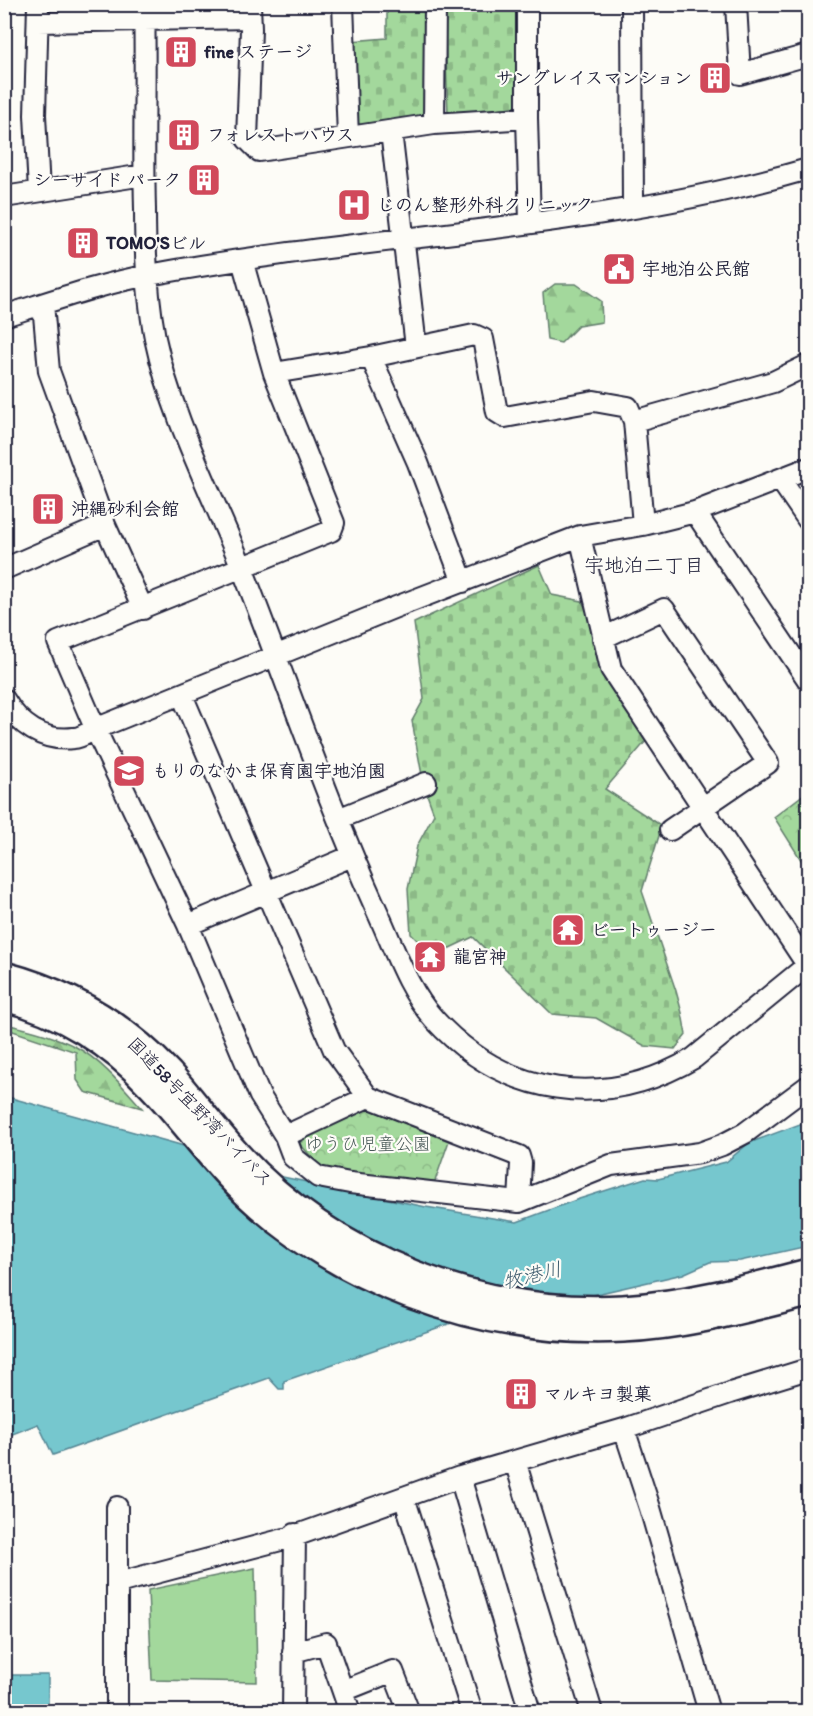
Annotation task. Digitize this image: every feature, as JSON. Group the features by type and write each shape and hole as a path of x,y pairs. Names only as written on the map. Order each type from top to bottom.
{"highway":[{"name":"国道58号宜野湾バイパス","path":"4,976 44,989 75,1003 128,1036 168,1074 252,1171 319,1227 382,1261 449,1287 514,1303 559,1308 678,1312 709,1318 808,1293"},
{"name":"国道58号宜野湾バイパス","path":"4,997 54,1014 100,1041 152,1086 229,1175 285,1226 344,1262 404,1291 488,1317 517,1323 556,1327 613,1328 678,1312 731,1292 808,1273"}],"street":[{"path":"343,4 348,137"},
{"path":"434,124 435,4"},
{"path":"527,4 530,222"},
{"path":"633,4 633,208"},
{"path":"736,4 740,74 808,55"},
{"path":"39,192 35,115 38,13 250,11 247,139 259,151 434,124 527,118"},
{"path":"144,12 144,176 147,275 155,339 165,378 186,436 241,567 352,856 411,987 433,1019 487,1065 525,1081 585,1091 639,1082 680,1066 694,1058 808,966 610,669 580,536"},
{"path":"391,131 416,347"},
{"path":"4,316 147,275 691,199 808,169"},
{"path":"4,197 144,176"},
{"path":"242,260 274,374 334,523 331,531 58,642 95,729 188,925 260,1096 285,1136 293,1156 318,1177 350,1183 519,1202 611,1166 700,1153 745,1133 808,1086"},
{"path":"43,304 49,371 105,525 143,609"},
{"path":"274,374 371,357 474,335 483,339 497,412 505,417 594,401 628,407 634,421 643,525"},
{"path":"371,357 418,463 463,582"},
{"path":"634,421 773,382 808,365"},
{"path":"4,699 13,714 30,729 51,738 76,738 580,536 695,513 808,468"},
{"path":"780,479 808,520"},
{"path":"695,513 808,680"},
{"path":"4,569 105,525"},
{"path":"603,638 664,609 768,763 670,830"},
{"path":"182,695 334,1050 368,1098 519,1156 521,1163 519,1202"},
{"path":"338,819 426,783"},
{"path":"188,925 352,856"},
{"path":"285,1136 368,1098"},
{"path":"118,1583 294,1535 460,1477 624,1429 808,1369"},
{"path":"624,1429 650,1508 709,1712"},
{"path":"515,1461 592,1712"},
{"path":"460,1477 530,1712"},
{"path":"404,1497 472,1712"},
{"path":"117,1507 117,1712"},
{"path":"293,1712 294,1535"},
{"path":"293,1652 326,1643 350,1712"},
{"path":"343,1691 393,1671 409,1712"}],"green space":[{"path":"387,5 427,5 428,117 356,126 351,41 387,38"},
{"path":"444,5 522,5 522,106 448,114"},
{"path":"555,284 576,284 601,301 602,322 578,326 561,343 547,340 543,293"},
{"path":"539,565 552,595 582,601 647,740 605,789 662,826 642,891 682,1013 686,1035 675,1049 645,1046 596,1018 552,1014 473,937 433,956 411,934 408,889 417,846 434,814 424,786 412,721 424,699 414,623"},
{"path":"808,791 808,871 774,817"},
{"path":"5,1024 50,1036 85,1053 112,1075 142,1108 85,1092 77,1080 76,1052 10,1030 5,1035"},
{"name":"ゆうひ児童公園","path":"367,1108 449,1141 435,1181 353,1176 322,1169 300,1144 303,1136"},
{"path":"255,1568 257,1682 152,1680 148,1590"}],"water":[{"name":"牧港川","path":"4,1096 177,1144 278,1176 426,1207 517,1222 645,1178 658,1179 726,1162 749,1143 808,1121 808,1246 740,1261 710,1262 683,1274 475,1322 460,1320 284,1381 284,1389 279,1389 269,1378 53,1455 38,1424 5,1437"},
{"path":"4,1675 48,1675 48,1711 5,1711"}],"place":[{"name":"fine ステージ","path":"181,52"},
{"name":"サングレイスマンション","path":"715,78"},
{"name":"フォレスト ハウス","path":"184,135"},
{"name":"シーサイド パーク","path":"204,180"},
{"name":"じのん整形外科クリニック","path":"354,205"},
{"name":"TOMO'Sビル","path":"83,243"},
{"name":"宇地泊公民館","path":"619,269"},
{"name":"沖縄砂利会館","path":"48,509"},
{"name":"もりのなかま保育園宇地泊園","path":"129,771"},
{"name":"ビートゥージー","path":"568,930"},
{"name":"龍宮神","path":"430,957"},
{"name":"マルキヨ製菓","path":"521,1394"}],"district":[{"name":"宇地泊二丁目","path":"644,565"}]}
